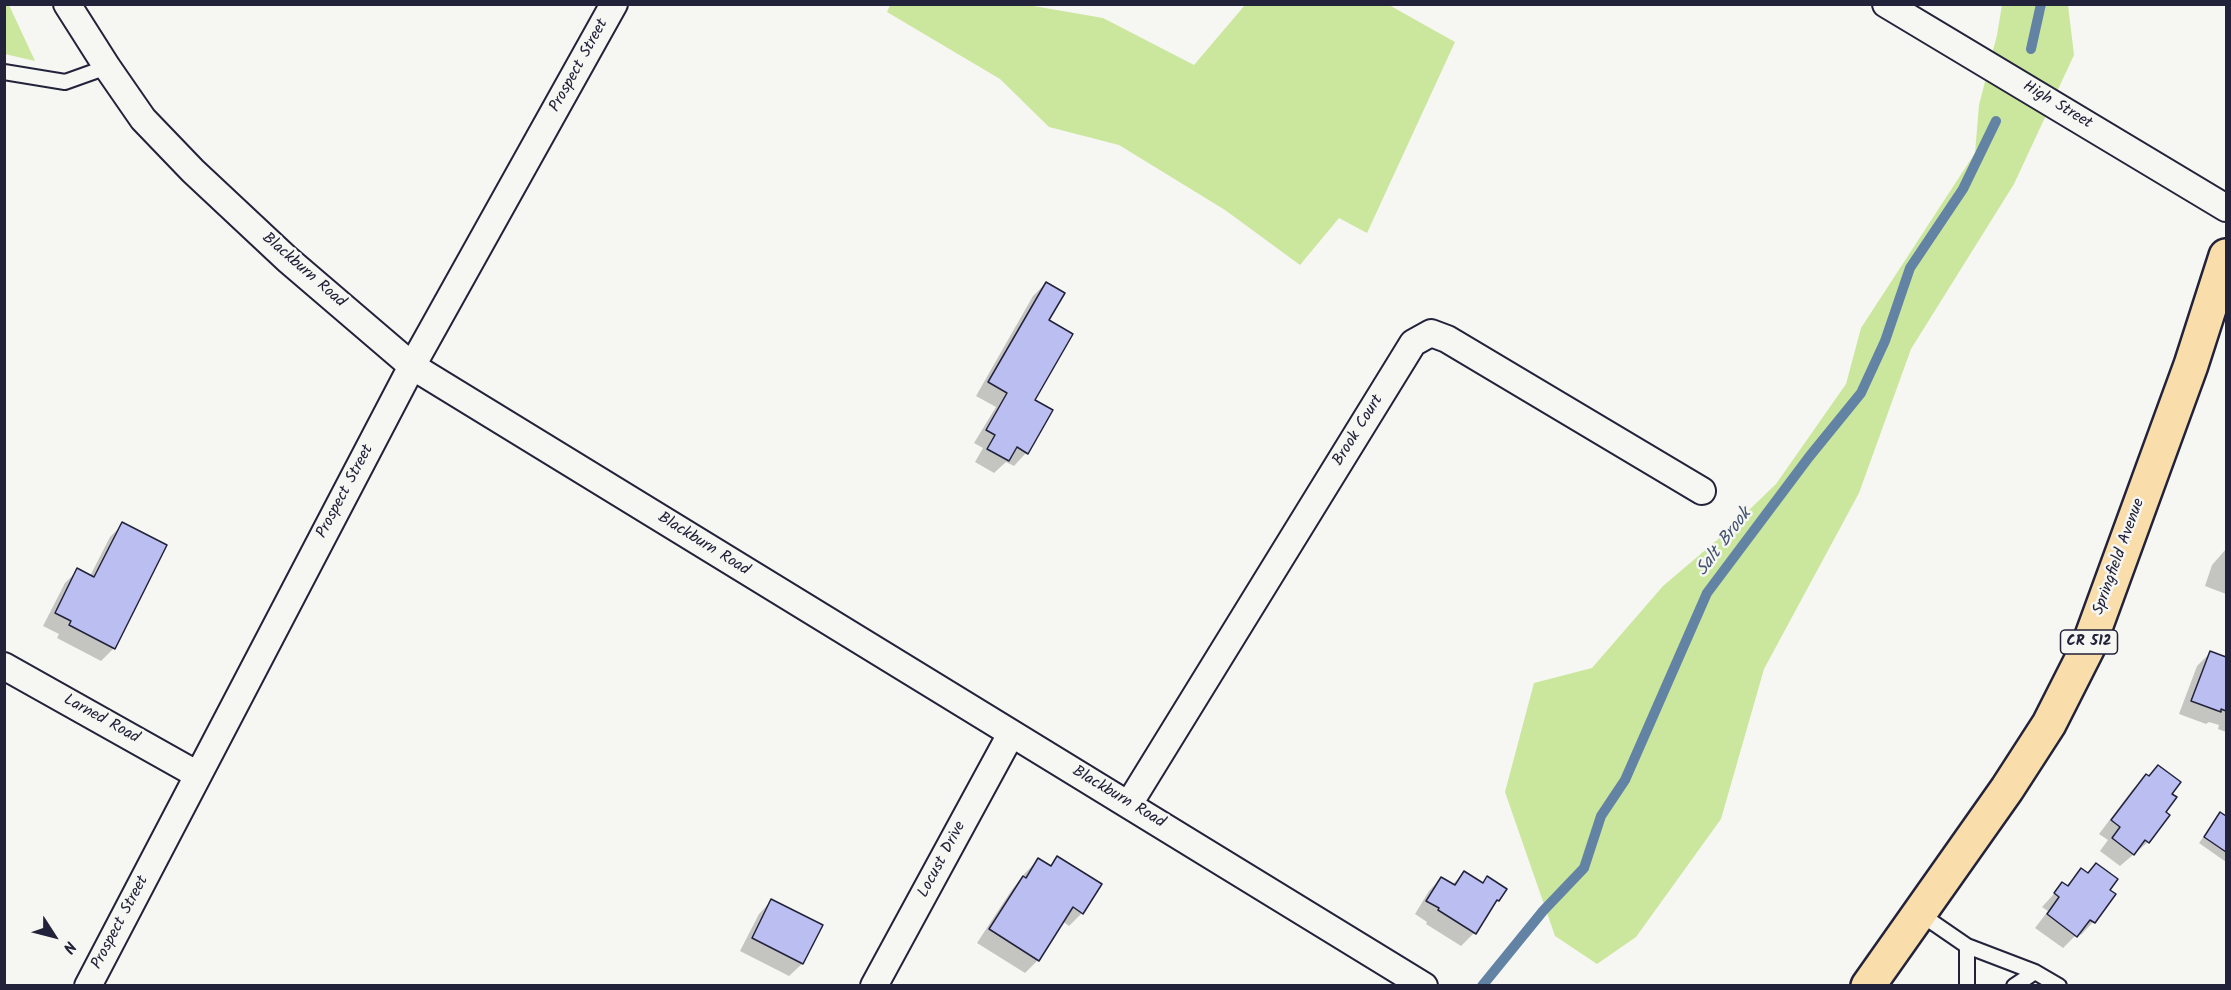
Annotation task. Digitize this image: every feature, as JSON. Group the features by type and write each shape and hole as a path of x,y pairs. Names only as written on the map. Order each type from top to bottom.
{"main road":[{"name":"Springfield Avenue","path":"1868,986 2013,780 2049,724 2088,646 2191,365 2226,256"}],"street":[{"name":"Blackburn Road","path":"67,4 106,67 143,119 193,171 287,259 412,366 1424,986"},
{"name":"Prospect Street","path":"88,986 412,366 614,4"},
{"name":"High Street","path":"1886,4 2226,208"},
{"name":"Brook Court","path":"1129,804 1413,343 1431,333 1448,339 1702,491"},
{"name":"Larned Road","path":"4,666 198,776"},
{"name":"Locust Drive","path":"874,986 1011,734"}],"lane":[{"path":"4,72 65,82 106,67"},
{"path":"1919,913 1967,946 2035,972 2059,986"},
{"path":"1967,946 1967,986"},
{"path":"2014,986 2035,972"}],"green space":[{"path":"5,4 9,5 35,61 5,54"},
{"path":"1022,4 1103,18 1194,65 1245,5 1389,5 1455,42 1367,233 1339,218 1300,265 1225,210 1119,145 1049,127 1000,79 887,12 890,5"},
{"path":"2002,5 2068,5 2074,55 2014,184 1911,349 1859,493 1764,669 1721,819 1636,937 1597,964 1555,936 1505,792 1534,683 1592,668 1663,586 1723,535 1776,484 1846,384 1861,328 1975,153 1979,105 1997,35"}],"building":[{"path":"1046,282 1065,293 1049,320 1073,334 1035,400 1053,410 1028,454 1017,447 1009,461 987,449 995,435 986,430 1007,393 988,382"},
{"path":"122,522 167,545 115,649 69,625 71,621 55,613 77,568 94,577"},
{"path":"2210,651 2226,657 2226,711 2221,709 2221,712 2191,701"},
{"path":"2158,765 2181,782 2172,794 2177,797 2166,812 2170,815 2149,843 2145,840 2134,855 2112,838 2120,827 2111,820 2146,774 2149,776"},
{"path":"2220,812 2226,816 2226,852 2204,837"},
{"path":"1057,856 1102,884 1083,914 1073,907 1039,961 989,929 1023,876 1026,878 1038,858 1051,866"},
{"path":"2096,863 2118,879 2110,890 2116,894 2095,923 2090,920 2077,937 2047,914 2059,897 2054,893 2062,882 2068,886 2081,868 2088,873"},
{"path":"1464,871 1483,883 1487,876 1507,889 1499,901 1497,900 1476,934 1426,901 1441,877 1455,885"},
{"path":"771,899 823,925 803,964 752,938"}],"waterway":[{"name":"Salt Brook","path":"2031,49 2041,4"},
{"name":"Salt Brook","path":"1482,986 1543,911 1584,868 1601,816 1625,780 1707,593 1809,457 1861,393 1885,341 1910,268 1963,189 1996,121"}]}
